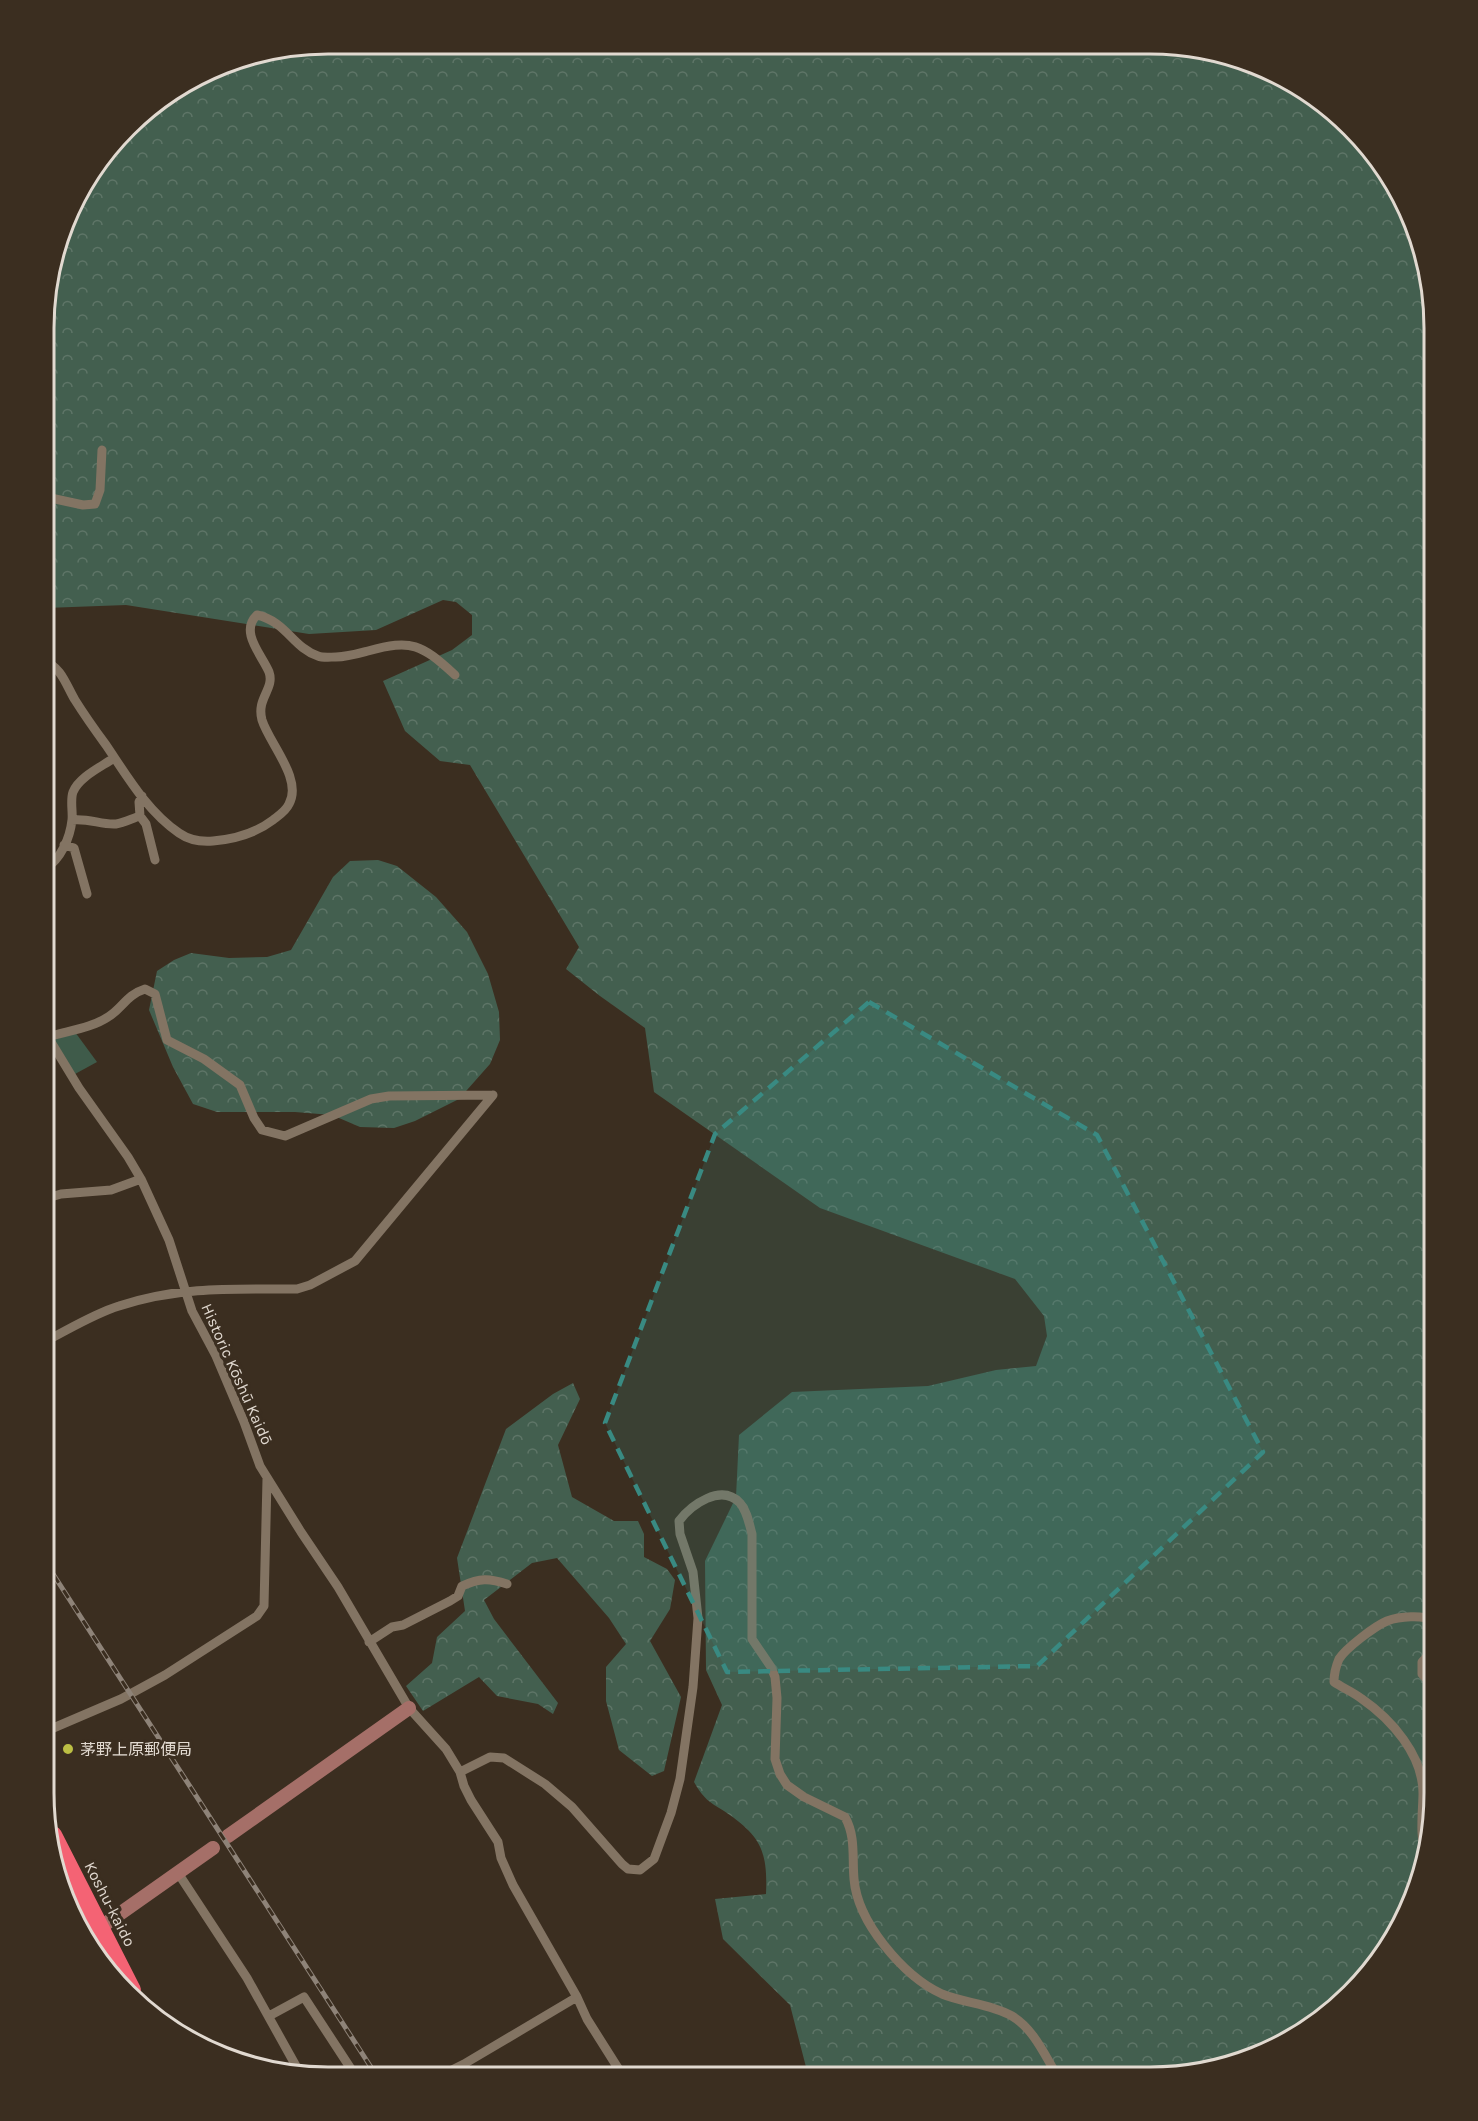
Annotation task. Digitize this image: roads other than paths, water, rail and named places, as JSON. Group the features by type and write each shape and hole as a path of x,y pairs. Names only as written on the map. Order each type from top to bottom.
{"highway":[{"name":"Koshu-kaido","path":"59,1847 127,1979"}],"street":[{"path":"54,499 83,505 95,504 100,490 102,450"},
{"path":"54,666 87,719 142,796 160,817 179,833 204,842 240,836 262,829 290,804 291,783 287,768 262,719 261,702 270,685 270,674 250,634 252,620 257,615 270,618 303,648 319,657 345,657 393,644 411,644 435,657 455,675"},
{"path":"54,862 64,845 72,820 73,792 82,780 114,758"},
{"path":"142,796 139,802 140,816 146,824 154,860"},
{"path":"72,820 85,819 117,824 140,816"},
{"path":"64,845 74,848 87,894"},
{"path":"54,1033 94,1024 110,1016 133,993 145,989 155,994 167,1040 204,1059 240,1085 254,1118 262,1130 285,1136 371,1099 389,1096 493,1095 355,1261 310,1285 297,1289 186,1291 118,1306 54,1337"},
{"name":"Historic Kōshū Kaidō","path":"54,1048 141,1179 169,1240 192,1311 216,1356 267,1479 264,1606 257,1616 165,1675 121,1699 54,1728"},
{"path":"54,1196 111,1190 141,1179"},
{"path":"267,1479 338,1587 409,1708 447,1749 460,1772 464,1786 498,1842 501,1858 513,1885 587,2019 617,2067"},
{"path":"460,1772 490,1756 504,1758 545,1784 572,1807 628,1869 640,1870 654,1858 671,1813 680,1779 693,1687 698,1618 693,1572 680,1534 679,1521 687,1511 713,1496 733,1498 741,1504 752,1534 752,1639 771,1666 775,1677 777,1698 775,1759 780,1774 787,1785 804,1797 845,1817 853,1836 854,1879 857,1895 868,1922 885,1946 922,1983 943,1994 1012,2016 1031,2032 1052,2067"},
{"path":"369,1642 392,1628 403,1626 450,1601 458,1596 462,1586 476,1580 494,1580 507,1584"},
{"path":"1422,1824 1423,1782 1416,1762 1389,1722 1362,1699 1334,1682 1334,1676 1340,1659 1372,1629 1389,1620 1424,1616"},
{"path":"1424,1660 1422,1662 1424,1676"},
{"path":"228,1836 409,1708"},
{"path":"101,1927 213,1848"},
{"path":"178,1873 247,1978 296,2065"},
{"path":"81,1911 90,1905"},
{"path":"269,2016 304,1998 351,2067"},
{"path":"458,2067 577,1998"}],"railway":[{"path":"54,1576 371,2067"}],"place":[{"name":"茅野上原郵便局","path":"68,1749"}]}
